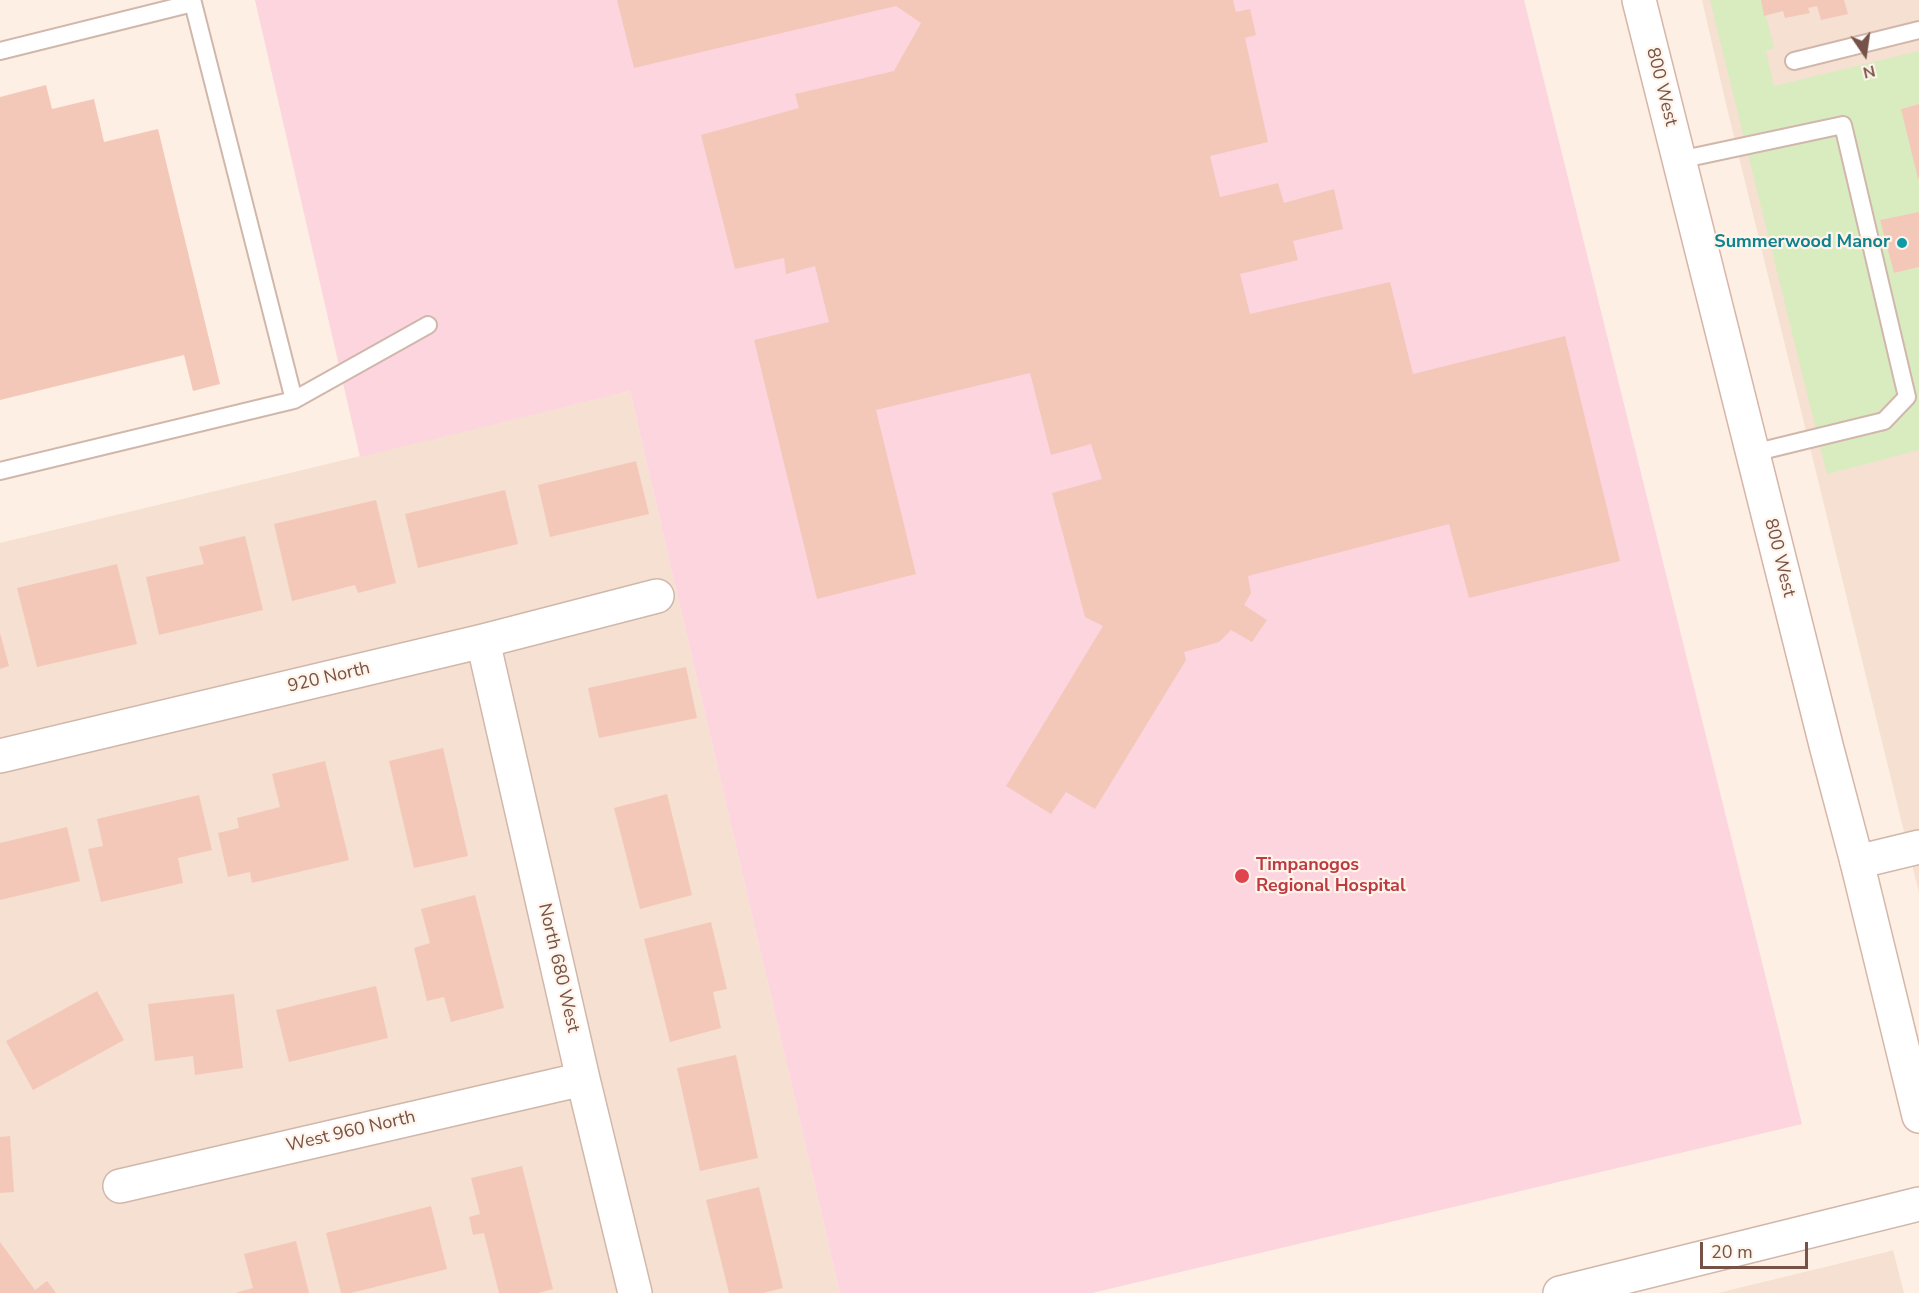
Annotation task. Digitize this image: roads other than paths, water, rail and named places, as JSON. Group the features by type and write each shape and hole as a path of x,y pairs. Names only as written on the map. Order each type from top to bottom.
{"street":[{"name":"800 West","path":"1639,0 1919,1116"},
{"name":"920 North","path":"0,756 483,641 657,596"},
{"name":"North 680 West","path":"483,641 583,1079 635,1293"},
{"path":"1857,862 1919,847"},
{"name":"West 960 North","path":"120,1186 583,1079"},
{"path":"1560,1293 1919,1204"}],"lane":[{"path":"0,51 193,1 294,400"},
{"path":"1794,61 1919,30"},
{"path":"1679,160 1843,125 1907,396 1884,421 1753,453"},
{"path":"0,471 294,400 428,325"}],"place":[{"name":"Summerwood Manor","path":"1902,243"},
{"name":"Timpanogos Regional Hospital","path":"1242,876"}]}
